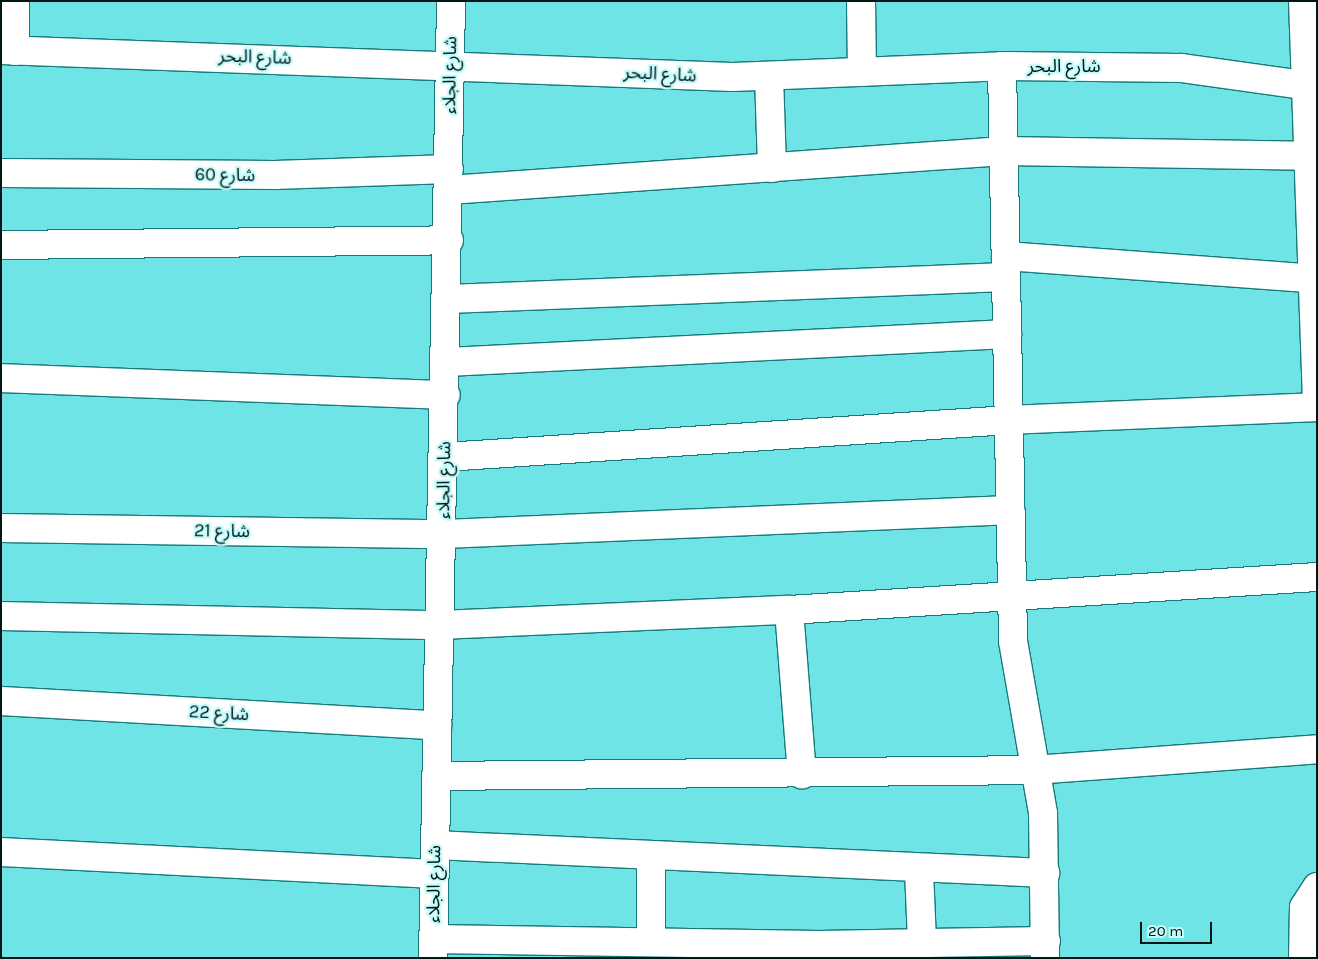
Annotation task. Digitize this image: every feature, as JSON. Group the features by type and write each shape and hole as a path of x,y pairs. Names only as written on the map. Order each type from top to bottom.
{"street":[{"path":"8,50 15,1"},
{"name":"شارع الجلاء","path":"433,948 439,624 450,240 449,64 451,1"},
{"path":"862,1 862,72"},
{"path":"1303,1 1310,85 1306,156 1314,278 1317,401"},
{"name":"شارع البحر","path":"8,50 769,76 1002,66 1182,68 1310,85"},
{"path":"433,948 652,940 922,943 1046,949 1043,813 1013,641 1002,66"},
{"path":"769,76 772,168"},
{"name":"شارع 60","path":"1,172 275,175 449,180 772,168 1004,151 1306,156"},
{"path":"1,245 450,240"},
{"path":"448,299 1006,267 1314,278"},
{"path":"447,362 1007,334"},
{"path":"1,378 446,395"},
{"path":"445,457 1009,420 1317,406"},
{"name":"شارع 21","path":"1,528 443,534 1010,510"},
{"path":"1,616 439,624 789,610 1012,594 1317,577"},
{"path":"789,610 802,774"},
{"name":"شارع 22","path":"1,701 437,725"},
{"path":"436,776 802,774 1034,770 1317,750"},
{"path":"435,845 651,858 1045,874"},
{"path":"1,852 434,874"},
{"path":"651,858 652,940"},
{"path":"919,870 922,943"},
{"path":"1303,958 1304,907 1317,887"}]}
